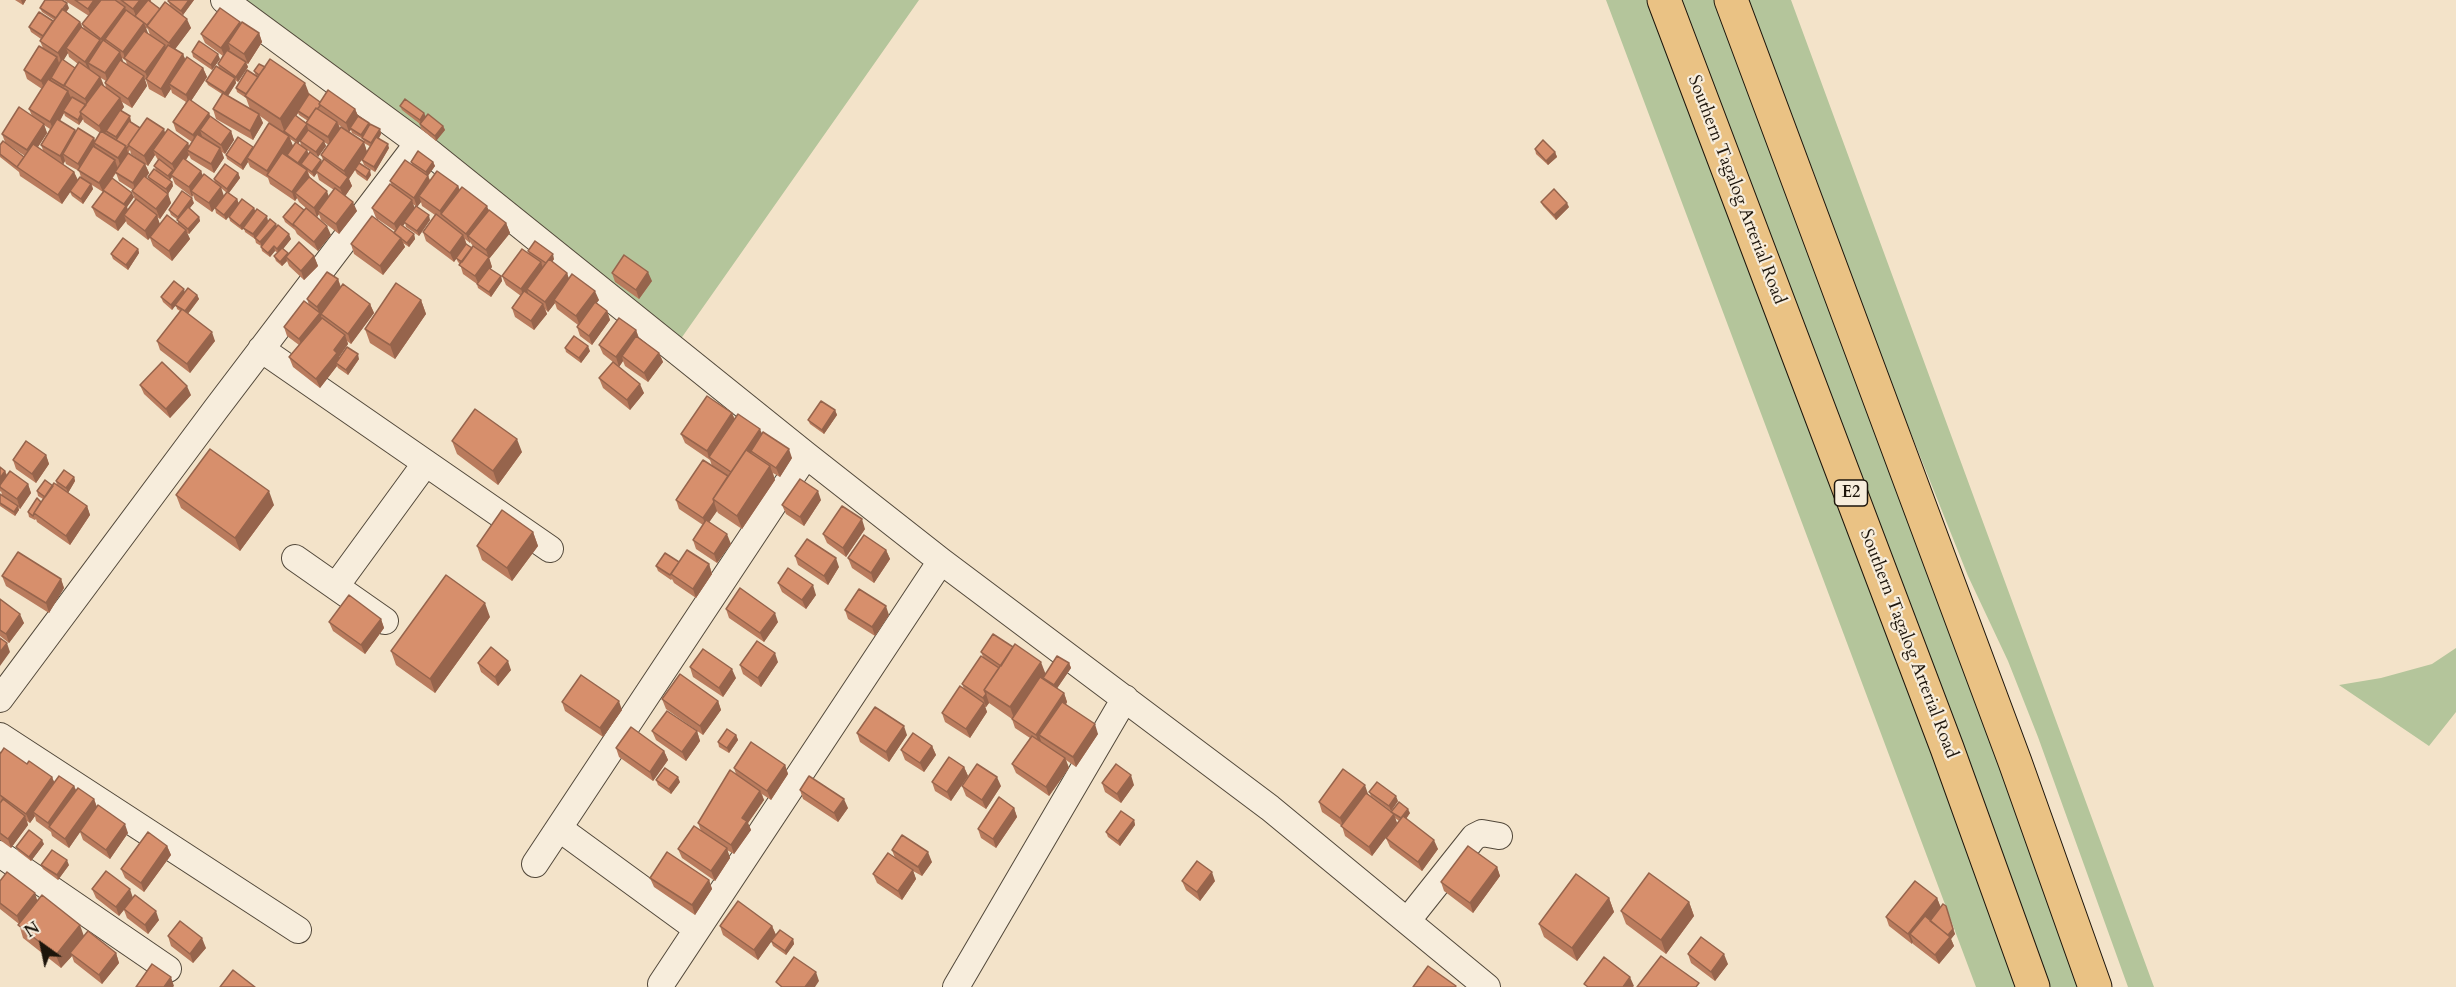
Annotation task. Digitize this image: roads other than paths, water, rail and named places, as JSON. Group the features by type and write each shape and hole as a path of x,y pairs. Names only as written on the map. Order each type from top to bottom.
{"highway":[{"name":"Southern Tagalog Arterial Road","path":"1664,0 1944,739 2032,987"},
{"path":"1731,0 2016,762 2095,987"},
{"path":"1938,553 2032,764 2112,987"}],"street":[{"path":"224,0 418,143 941,561 1270,808 1408,920 1436,959 1487,987"},
{"path":"0,699 418,143"},
{"path":"261,349 550,549"},
{"path":"535,864 806,455"},
{"path":"336,586 425,464"},
{"path":"295,558 385,621"},
{"path":"661,984 941,561"},
{"path":"956,987 1125,698"},
{"path":"0,736 298,930"},
{"path":"560,829 697,929"},
{"path":"1408,920 1474,837 1482,833 1500,836"},
{"path":"0,854 168,969"}]}
